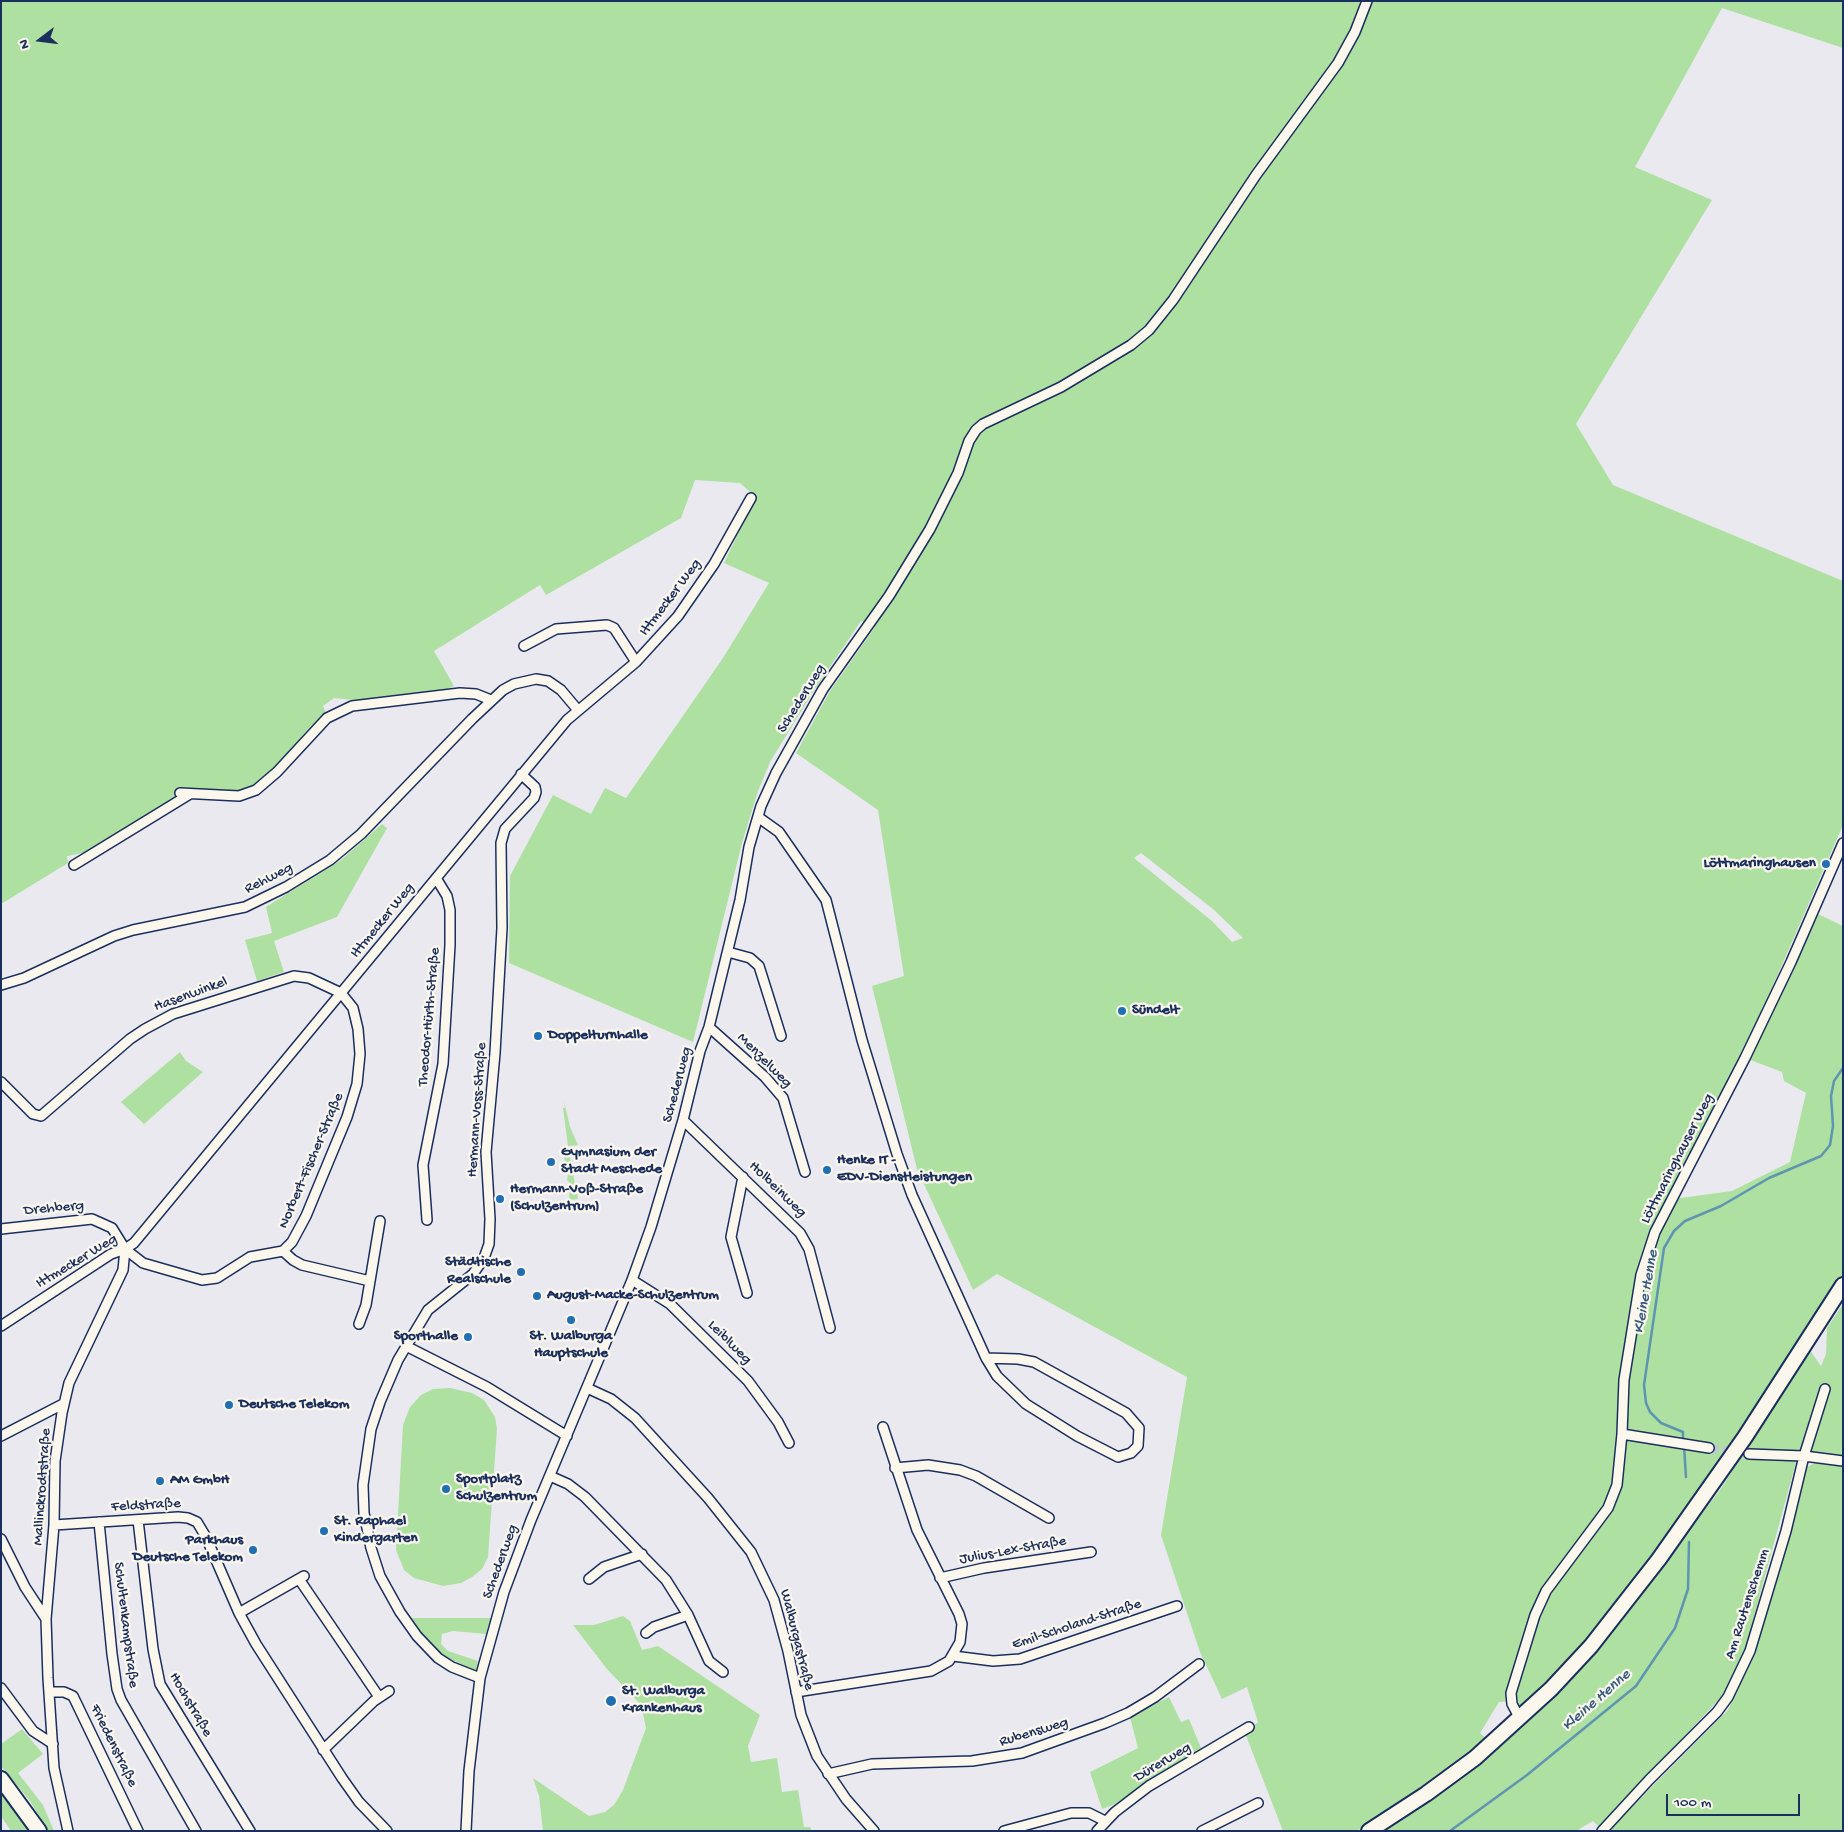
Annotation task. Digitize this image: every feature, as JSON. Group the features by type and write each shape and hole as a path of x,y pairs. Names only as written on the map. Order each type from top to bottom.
{"main road":[{"path":"1369,1831 1433,1789 1485,1749 1551,1689 1596,1640 1659,1559 1745,1437 1843,1285"},
{"path":"1,1779 39,1831"}],"street":[{"name":"Schederweg","path":"466,1831 469,1771 480,1678 507,1583 632,1280 651,1227 683,1120 700,1051 709,1027 740,900 749,847 758,817 776,773 799,728 823,688 889,596 930,529 958,473 972,435 984,424 1045,396 1095,367 1131,345 1149,330 1173,300 1256,176 1342,56 1355,32 1367,1"},
{"name":"Ittmecker Weg","path":"1,1326 111,1254 125,1250 136,1239 577,709 636,662 686,605 739,522 751,498"},
{"path":"524,646 556,630 607,625 614,628 636,662"},
{"name":"Rehweg","path":"1,986 24,978 114,936 133,930 245,907 286,887 330,860 361,834 491,700 514,684 529,680 542,680 561,690 577,709"},
{"path":"180,793 239,796 256,790 278,772 327,718 352,706 460,693 476,694 491,700"},
{"name":"Hermann-Voss-Straße","path":"480,1678 445,1664 404,1620 382,1581 368,1539 363,1496 368,1446 380,1402 406,1346 428,1310 470,1277 487,1252 491,1228 486,1152 495,1053 502,928 501,843 506,828 534,798 536,792 535,787 521,774"},
{"path":"74,865 190,794"},
{"path":"758,817 779,832 826,900 862,1040 897,1154 916,1204 986,1358 997,1376 1026,1404 1077,1436 1118,1457 1131,1453 1138,1446 1139,1428 1126,1413 1034,1362 1018,1359 986,1358"},
{"name":"Löttmaringhauser Weg","path":"1520,1719 1512,1704 1512,1693 1534,1615 1546,1591 1614,1497 1622,1434 1624,1380 1638,1292 1646,1256 1654,1232 1745,1058 1791,962 1843,843"},
{"name":"Theodor-Hürth-Straße","path":"426,1220 423,1165 443,1064 450,945 450,910 447,896 436,878"},
{"path":"728,952 750,958 759,966 781,1036"},
{"name":"Hasenwinkel","path":"1,1082 33,1114 41,1116 130,1039 173,1014 294,976 309,978 341,994"},
{"name":"Norbert-Fischer-Straße","path":"283,1251 292,1242 306,1216 347,1117 357,1084 360,1054 358,1029 353,1008 341,994"},
{"name":"Menzelweg","path":"709,1027 778,1090 787,1106 801,1147 805,1172"},
{"name":"Holbeinweg","path":"683,1120 774,1205 803,1237 809,1250 830,1328"},
{"path":"743,1177 731,1234 747,1293"},
{"name":"Drehberg","path":"1,1229 92,1219 112,1228 125,1250"},
{"path":"360,1324 366,1305 380,1221"},
{"path":"125,1250 143,1263 202,1280 217,1278 250,1257 283,1251 302,1265 370,1281"},
{"name":"Mallinckrodtstraße","path":"68,1831 57,1788 49,1692 46,1619 54,1525 55,1461 64,1404 72,1376 123,1270 125,1250"},
{"name":"Leiblweg","path":"632,1280 670,1304 748,1381 778,1422 789,1443"},
{"path":"406,1346 487,1387 567,1436"},
{"name":"Walburgastraße","path":"587,1388 611,1399 635,1418 704,1493 743,1542 759,1567 773,1598 788,1650 796,1692 810,1739 828,1774 857,1814 874,1831"},
{"name":"Am Rautenschemm","path":"1602,1831 1649,1780 1717,1712 1728,1697 1750,1651 1786,1531 1804,1456 1825,1389"},
{"path":"1,1436 64,1404"},
{"path":"796,1692 925,1673 938,1669 953,1656 960,1642 962,1624 957,1609 917,1530 883,1427"},
{"path":"1622,1434 1709,1448"},
{"path":"1749,1454 1804,1456 1843,1461"},
{"path":"895,1468 928,1465 960,1470 976,1476 1049,1518"},
{"path":"550,1476 568,1484 585,1497 672,1587 688,1615 709,1661 723,1672"},
{"name":"Feldstraße","path":"54,1525 181,1517 197,1522 206,1537 239,1613 323,1750 352,1793 387,1831"},
{"name":"Hochstraße","path":"138,1520 158,1680 250,1831"},
{"name":"Schultenkampstraße","path":"99,1522 117,1689 196,1831"},
{"path":"1,1539 25,1588 46,1619"},
{"name":"Julius-Lex-Straße","path":"940,1578 984,1568 1090,1552"},
{"path":"589,1579 604,1567 642,1554"},
{"path":"239,1613 302,1577 379,1697"},
{"name":"Emil-Scholand-Straße","path":"953,1656 993,1661 1020,1659 1177,1606"},
{"path":"646,1634 654,1627 688,1615"},
{"name":"Rubensweg","path":"828,1774 872,1764 978,1761 1022,1753 1096,1727 1128,1712 1155,1697 1200,1664"},
{"path":"1,1688 33,1731 53,1744"},
{"path":"323,1750 379,1697 389,1691"},
{"name":"Friedenstraße","path":"49,1692 64,1692 73,1696 138,1831"},
{"name":"Dürerweg","path":"1097,1831 1105,1822 1161,1778 1226,1742 1249,1726"},
{"path":"1202,1831 1258,1803"},
{"path":"1004,1831 1071,1813 1089,1814 1105,1822"}],"green space":[{"path":"1,1 1843,1 1843,48 1722,8 1635,167 1712,200 1576,424 1613,485 1843,581 1843,825 1720,1107 1673,1199 1732,1191 1790,1162 1806,1093 1784,1081 1782,1072 1745,1058 1818,914 1843,926 1843,1277 1661,1547 1579,1650 1530,1702 1519,1707 1515,1701 1499,1702 1480,1733 1488,1740 1407,1799 1357,1831 1283,1831 1245,1733 1258,1722 1247,1687 1222,1699 1200,1652 1161,1535 1187,1377 997,1274 973,1290 917,1169 872,986 904,976 878,810 796,753 830,691 875,627 861,621 815,689 771,760 758,791 742,843 693,1042 509,963 510,876 553,795 591,814 605,788 626,798 723,658 769,583 724,563 756,497 740,483 695,480 681,518 546,595 540,585 434,651 454,686 430,696 353,700 334,698 323,706 326,713 307,730 281,764 253,786 242,791 175,790 175,801 93,851 67,856 68,863 1,904","holes":["1141,853 1213,909 1243,938 1232,942 1212,921 1134,858"]},
{"path":"382,824 387,828 337,917 274,941 284,972 257,981 245,940 272,933 266,907 341,860"},
{"path":"180,1052 186,1061 203,1072 144,1124 121,1102"},
{"path":"564,1101 570,1127 578,1145 568,1146 563,1108 565,1108"},
{"path":"569,1153 578,1199 569,1200 570,1183 567,1180 568,1174 563,1154"},
{"path":"1843,1304 1843,1457 1799,1451 1745,1650 1723,1695 1606,1820 1615,1824 1728,1710 1748,1662 1805,1468 1819,1461 1843,1464 1843,1831 1603,1831 1593,1821 1576,1831 1379,1831 1500,1743 1564,1686 1606,1638 1720,1490 1809,1349 1821,1366 1826,1354 1827,1328"},
{"name":"Sportplatz Schulzentrum","path":"450,1388 472,1393 484,1400 495,1417 497,1429 488,1557 482,1569 472,1577 461,1583 443,1586 414,1578 404,1570 396,1550 403,1425 410,1407 421,1395 433,1389"},
{"path":"623,1616 630,1621 642,1650 658,1646 760,1715 748,1746 751,1762 777,1758 782,1792 798,1790 804,1827 810,1827 812,1831 543,1831 539,1796 533,1778 589,1816 605,1812 614,1805 623,1790 646,1728 641,1705 607,1669 573,1625 594,1625"},
{"path":"408,1618 491,1618 486,1634 453,1631 442,1634 441,1644 448,1651 478,1661 476,1672 447,1657 432,1646"},
{"path":"1169,1697 1181,1722 1189,1719 1201,1748 1113,1805 1102,1809 1090,1772 1138,1748 1130,1717"},
{"path":"22,1729 43,1754 18,1773 43,1805 54,1831 48,1831 30,1801 1,1766 1,1744"},
{"path":"1,1791 29,1831 11,1831 1,1816"}],"waterway":[{"name":"Kleine Henne","path":"1683,1441 1683,1432 1661,1423 1650,1412 1646,1403 1644,1385 1664,1248 1674,1231 1685,1221 1721,1206 1769,1178 1821,1156 1830,1145 1833,1126 1831,1096 1834,1081 1843,1068"},
{"name":"Kleine Henne","path":"1684,1446 1686,1477"},
{"name":"Kleine Henne","path":"1450,1831 1527,1775 1636,1686 1675,1628 1688,1589 1689,1542"}],"tunnel":[{"path":"1709,1448 1749,1454"}],"place":[{"name":"Löttmaringhausen","path":"1826,864"},
{"name":"Sündelt","path":"1122,1011"},
{"name":"Doppelturnhalle","path":"538,1036"},
{"name":"Gymnasium der Stadt Meschede","path":"551,1162"},
{"name":"Henke IT - EDV-Dienstleistungen","path":"827,1170"},
{"name":"Hermann-Voß-Straße (Schulzentrum)","path":"500,1199"},
{"name":"Städtische Realschule","path":"521,1272"},
{"name":"August-Macke-Schulzentrum","path":"537,1296"},
{"name":"St. Walburga Hauptschule","path":"571,1320"},
{"name":"Sporthalle","path":"468,1337"},
{"name":"Deutsche Telekom","path":"229,1405"},
{"name":"AM GmbH","path":"160,1481"},
{"name":"Sportplatz Schulzentrum","path":"446,1489"},
{"name":"St. Raphael Kindergarten","path":"324,1531"},
{"name":"Parkhaus Deutsche Telekom","path":"253,1550"},
{"name":"St. Walburga Krankenhaus","path":"611,1701"}]}
